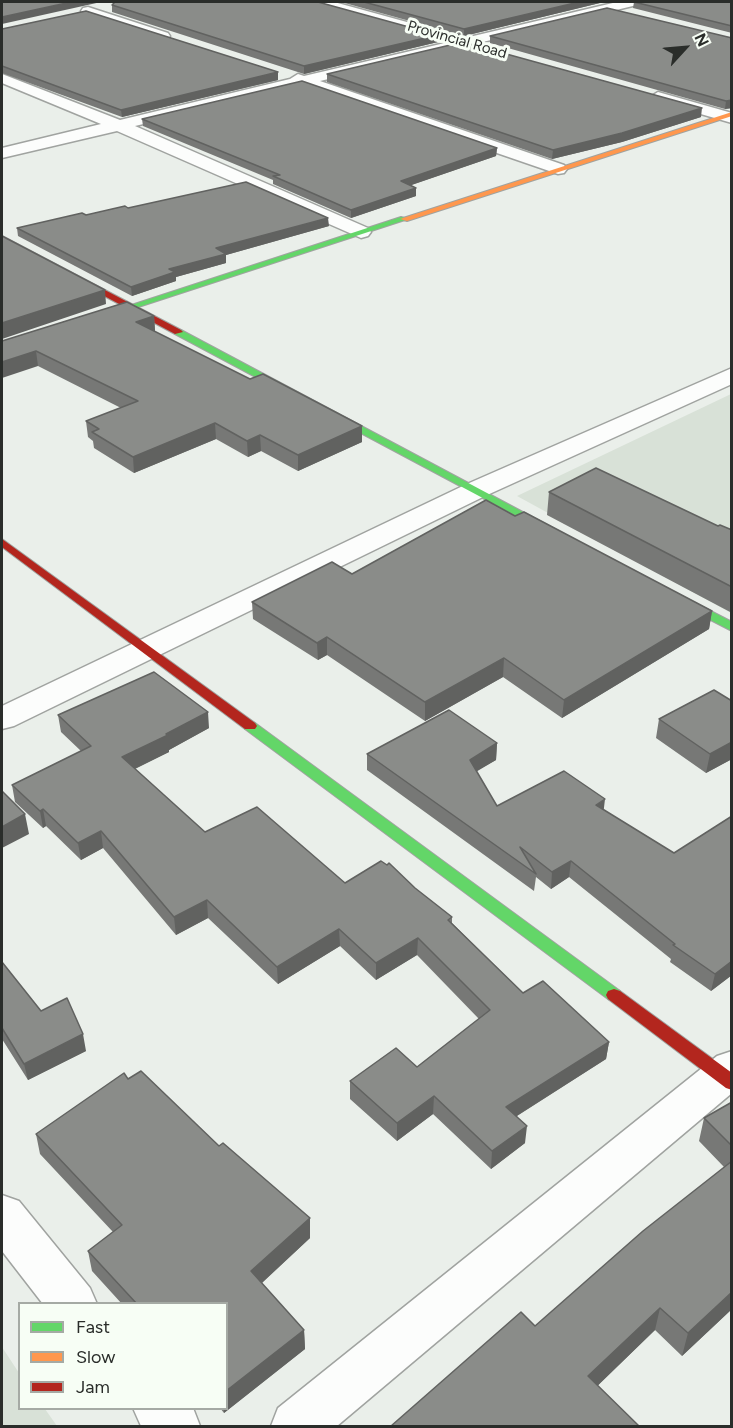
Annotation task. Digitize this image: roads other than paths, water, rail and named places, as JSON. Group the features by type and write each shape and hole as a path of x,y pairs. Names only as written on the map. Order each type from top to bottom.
{"street":[{"name":"Provincial Road","path":"321,2 496,51"},
{"path":"578,2 640,17"},
{"path":"2,153 461,41 632,2"},
{"path":"110,6 82,12 177,40"},
{"path":"278,73 558,169"},
{"path":"2,78 118,125 361,232"},
{"path":"644,93 729,116"},
{"path":"108,314 729,116"},
{"path":"2,238 568,539"},
{"path":"2,718 476,490 732,375"},
{"path":"2,542 729,1076 297,1426"},
{"path":"660,589 732,627"},
{"path":"2,1216 71,1302"},
{"path":"161,1410 174,1426"}]}
